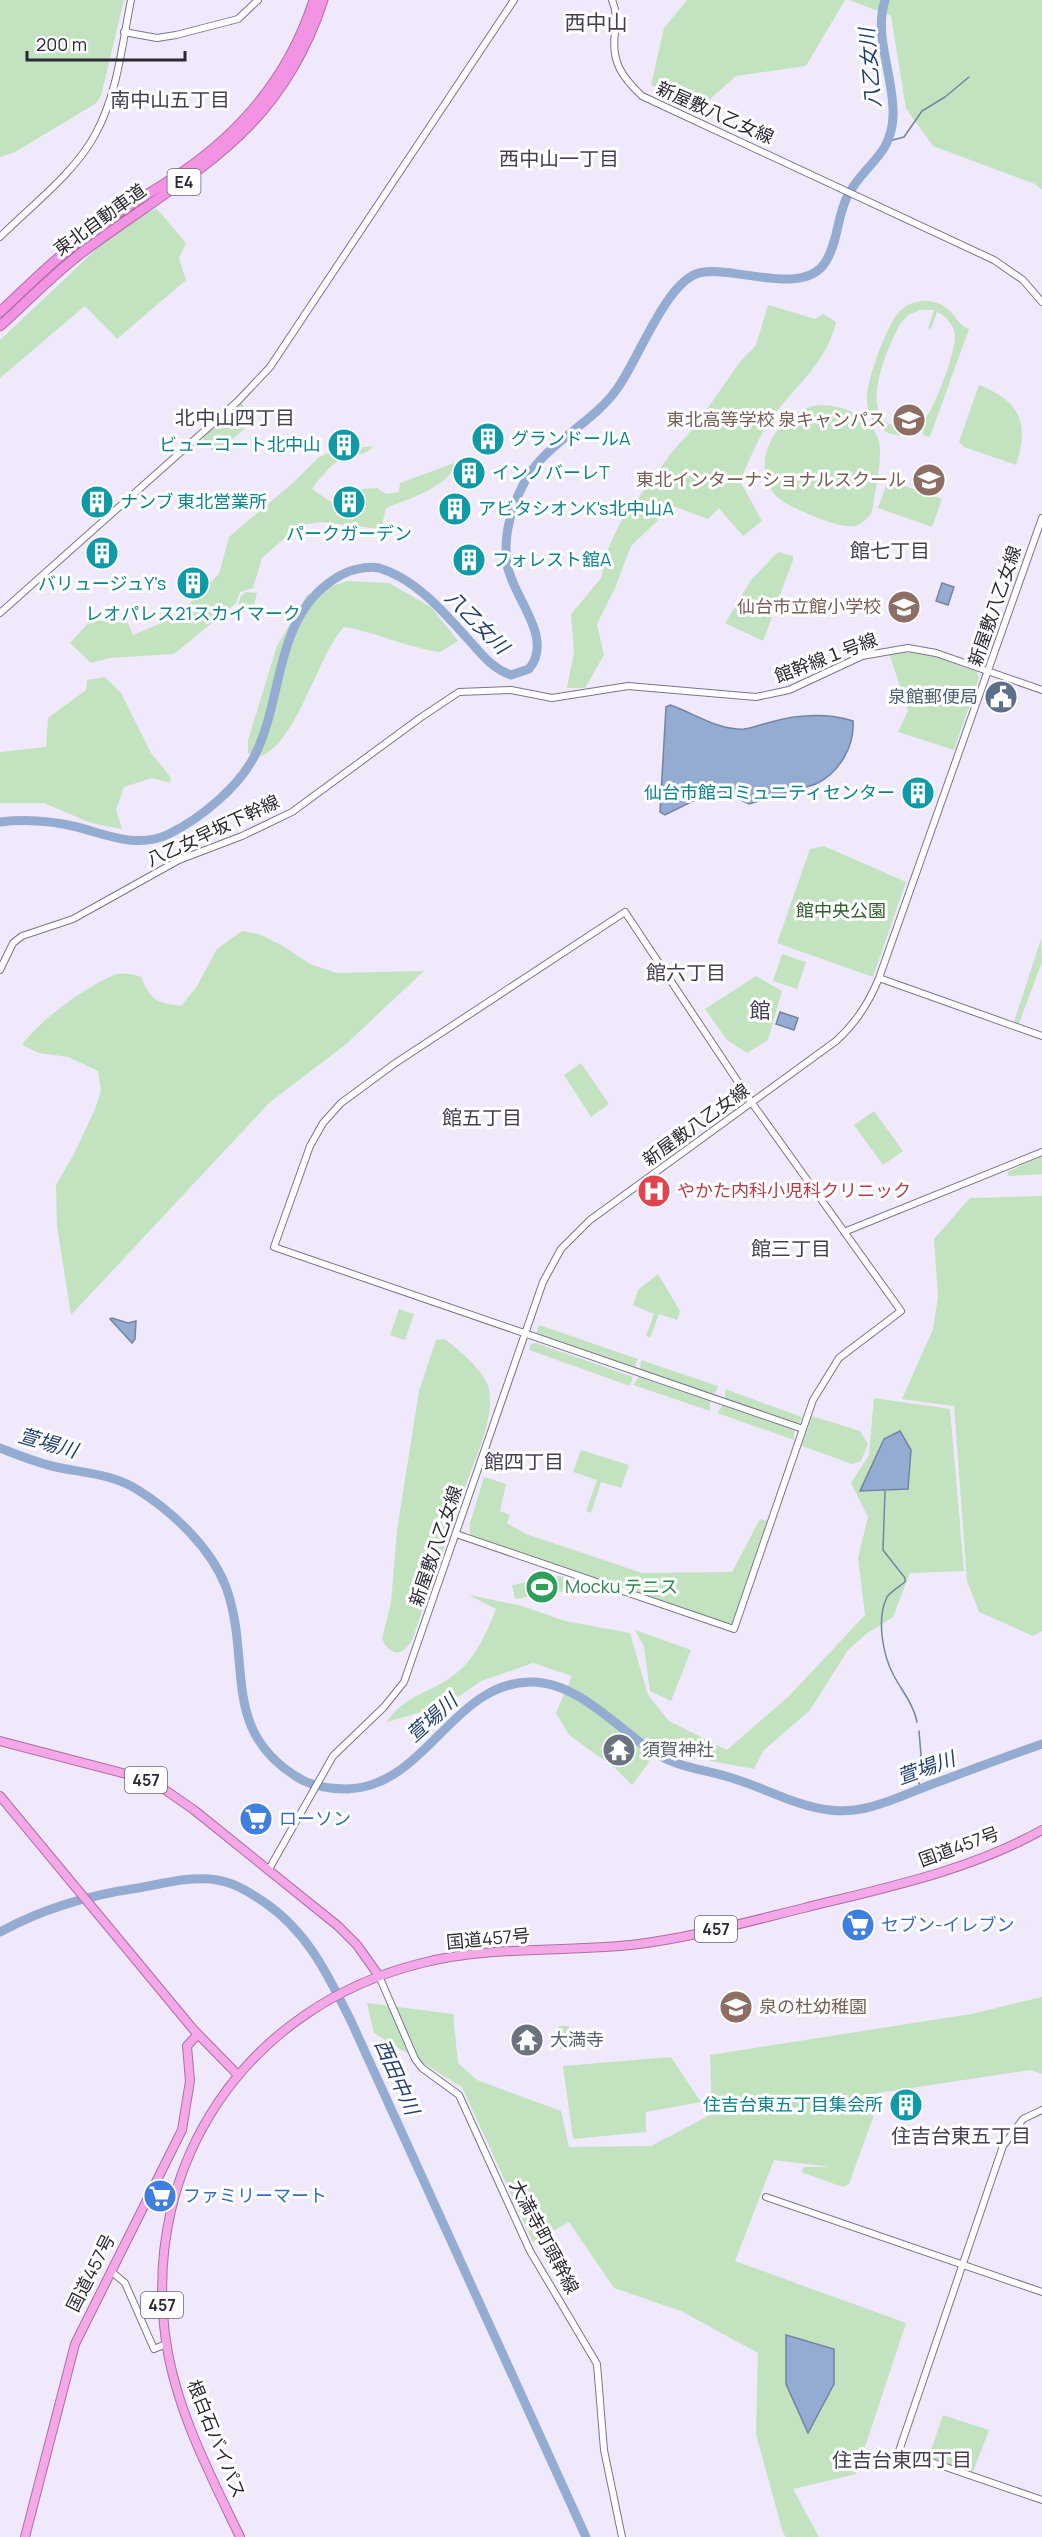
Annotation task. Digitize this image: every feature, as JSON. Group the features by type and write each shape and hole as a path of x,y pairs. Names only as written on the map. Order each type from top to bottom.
{"highway":[{"name":"東北自動車道","path":"0,312 76,243 184,171 239,125 265,96 284,67 301,35 314,0"},
{"name":"東北自動車道","path":"0,326 71,261 205,166 248,129 292,70 311,33 323,0"},
{"name":"457","path":"0,1741 138,1777 161,1787 194,1810 338,1926 357,1945 379,1976"},
{"path":"0,1796 198,2034 238,2075"},
{"name":"国道457号","path":"379,1976 423,1963 462,1955 576,1950 679,1938 882,1889 980,1858 1042,1830"},
{"name":"根白石バイパス","path":"240,2537 196,2442 176,2386 166,2344 162,2277 174,2202 186,2164 200,2135 238,2075 284,2030 327,2000 379,1976"},
{"name":"国道457号","path":"25,2537 75,2344 97,2295 112,2272 178,2141 189,2098 190,2068 186,2050 188,2044 198,2034"}],"street":[{"path":"0,237 82,154 96,133 112,93 131,0"},
{"path":"124,32 157,38 176,36 238,19 258,0"},
{"path":"0,613 238,401 270,367 514,0"},
{"name":"新屋敷八乙女線","path":"612,0 616,19 613,44 615,62 623,78 642,96 994,260 1023,280 1042,302"},
{"name":"新屋敷八乙女線","path":"268,1870 323,1771 339,1749 384,1707 404,1682 549,1269 576,1233 634,1188 818,1056 850,1029 867,1004 879,978 1042,518"},
{"name":"館幹線１号線","path":"540,698 628,686 737,697 768,696 789,690 862,656 896,648 923,649 1042,690"},
{"name":"八乙女早坂下幹線","path":"0,970 13,943 22,936 73,919 179,860 234,840 292,812 420,717 459,692 511,690 540,698"},
{"path":"456,1534 734,1629 803,1429 823,1381 839,1358 901,1311 752,1103 625,912 394,1064 341,1103 323,1123 310,1146 274,1247 803,1429"},
{"path":"879,978 1042,1036"},
{"path":"844,1232 1042,1152"},
{"name":"大満寺町頭幹線","path":"379,1976 415,2059 422,2068 459,2095 530,2251 597,2364 604,2450 622,2537"},
{"path":"1042,2110 1023,2119 1003,2146 898,2451 1042,2500"},
{"path":"766,2197 1042,2292"},
{"path":"112,2272 124,2283 154,2349 166,2344"}],"green space":[{"path":"0,0 124,0 101,96 95,104 15,152 0,157"},
{"path":"687,0 845,0 806,66 736,76 701,107 651,85 664,28"},
{"path":"849,0 1042,0 1042,190 1035,184 933,146 906,109 891,16"},
{"path":"156,208 186,243 179,258 186,280 117,339 85,306 0,378 0,340 106,240"},
{"path":"925,301 944,306 969,329 930,437 923,435 924,431 904,436 895,435 878,426 872,419 867,399 870,380 883,340 894,318 905,306","holes":["920,310 934,310 928,328 931,329 937,312 949,322 955,336 952,354 943,380 933,406 923,421 909,428 893,426 883,419 878,408 877,394 883,363 900,324 908,315"]},
{"path":"768,305 815,319 823,314 836,322 820,359 766,427 740,481 762,521 743,536 719,508 708,519 673,506 631,546 615,588 597,624 604,655 585,688 567,688 574,652 571,614 601,578 607,551 620,523 672,452 696,425 739,363 756,345"},
{"path":"979,385 1004,398 1018,415 1022,437 1016,465 964,447 959,442"},
{"path":"241,403 256,419 215,454 201,437"},
{"path":"820,405 848,410 864,419 876,433 879,442 879,466 872,512 857,525 848,526 826,521 801,511 780,500 767,481 765,466 772,438 793,416"},
{"path":"373,446 366,452 335,463 312,489 340,508 357,510 362,489 377,488 386,494 399,492 400,483 457,462 445,479 436,486 386,508 381,529 322,522 300,525 262,558 253,588 240,592 236,603 174,654 109,658 91,663 70,643 91,620 128,623 133,635 176,617 219,574 229,537 295,481 318,458 334,450 345,454 352,449"},
{"path":"888,480 942,499 932,527 878,508"},
{"path":"778,552 793,556 793,560 763,641 725,623 751,580"},
{"path":"347,581 389,583 431,607 458,641 440,652 344,627 334,640 293,723 281,740 268,752 254,757 248,753 248,740 277,646 307,595"},
{"path":"246,592 257,593 253,609 238,604 241,596"},
{"path":"889,653 930,655 977,672 979,678 954,750 898,732 908,711"},
{"path":"105,677 121,693 151,753 171,778 170,783 152,778 124,787 116,810 122,829 91,823 44,803 0,803 0,752 46,747 48,718 86,690 87,680"},
{"name":"館中央公園","path":"824,846 906,882 873,977 777,943 810,849"},
{"path":"242,931 259,934 283,946 310,964 337,973 424,971 345,1045 270,1102 71,1315 57,1226 56,1185 74,1154 95,1109 101,1091 98,1071 68,1057 39,1053 22,1045 40,1025 64,1005 117,974 141,977 155,999 181,1006 197,986 217,949"},
{"path":"1041,939 1042,962 1018,1026 1013,1025"},
{"path":"782,954 806,962 797,989 773,981"},
{"path":"756,976 782,991 768,1040 747,1053 727,1040 705,1009"},
{"path":"581,1063 609,1104 591,1117 564,1075"},
{"path":"874,1111 903,1151 883,1165 854,1125"},
{"path":"1042,1156 1042,1174 1009,1176 1007,1172"},
{"path":"1042,1196 1042,1631 1033,1636 979,1612 967,1581 954,1406 902,1399 933,1329 938,1296 934,1239 970,1198"},
{"path":"658,1274 680,1311 677,1320 659,1314 650,1338 646,1336 654,1314 633,1305 638,1290"},
{"path":"399,1309 414,1314 405,1340 390,1335"},
{"path":"539,1325 638,1359 635,1367 632,1368 536,1334"},
{"path":"444,1339 477,1368 486,1382 490,1400 487,1424 413,1638 402,1651 393,1652 382,1639 391,1602 397,1530 419,1391 436,1340"},
{"path":"536,1343 633,1377 630,1386 529,1350 531,1344"},
{"path":"641,1360 718,1386 716,1392 712,1394 640,1370"},
{"path":"639,1377 710,1401 710,1411 633,1385"},
{"path":"725,1389 802,1417 800,1422 796,1425 725,1399"},
{"path":"874,1398 950,1409 964,1571 910,1573 893,1617 866,1634 848,1650 810,1710 763,1751 754,1769 711,1761 662,1745 632,1785 615,1768 569,1735 556,1713 572,1676 533,1663 481,1681 448,1704 387,1722 400,1706 454,1675 474,1654 496,1609 469,1595 522,1606 565,1621 630,1633 648,1695 669,1721 727,1750 789,1696 865,1615 858,1558 868,1517 851,1483 869,1455"},
{"path":"723,1405 794,1430 794,1440 717,1413"},
{"path":"812,1416 860,1431 868,1444 861,1461 852,1464 802,1446"},
{"path":"581,1450 629,1465 621,1488 601,1482 591,1513 586,1511 597,1480 573,1472"},
{"path":"484,1477 506,1484 500,1511 510,1515 507,1523 526,1534 642,1573 732,1572 760,1519 767,1521 732,1623 726,1624 470,1535 470,1523"},
{"name":"Mocku テニス","path":"560,1576 568,1579 571,1590 515,1599 512,1585"},
{"path":"635,1630 691,1650 671,1701 650,1691 644,1647"},
{"path":"1042,1997 1042,2074 1030,2070 859,2096 857,2106 860,2103 879,2101 849,2184 843,2187 801,2172 804,2167 830,2167 774,2160 735,2261 906,2323 856,2474 793,2489 819,2537 786,2537 783,2533 756,2434 758,2353 681,2311 614,2288 569,2222 533,2242 462,2087 374,2033 367,2003 453,2014 458,2063 477,2080 561,2111 569,2147 651,2146 712,2114 710,2055 971,2014"},
{"path":"558,2026 569,2026 571,2048 560,2049"},
{"path":"671,2057 701,2102 646,2112 646,2132 573,2139 563,2066"},
{"path":"943,2415 989,2430 973,2472 932,2458 930,2453"}],"water":[{"path":"942,583 954,587 948,605 936,601"},
{"path":"670,705 716,724 735,729 791,718 822,716 853,721 853,730 844,758 832,773 816,784 749,804 723,791 703,796 665,815 660,812 666,707"},
{"path":"780,1012 798,1018 794,1030 776,1024"},
{"path":"110,1319 128,1323 136,1321 135,1339 132,1343"},
{"path":"900,1431 911,1450 908,1489 860,1491 884,1439"},
{"path":"786,2335 834,2349 834,2384 808,2433 786,2384"}],"waterway":[{"name":"八乙女川","path":"0,822 48,822 77,827 111,837 145,840 169,834 194,819 229,790 255,755 264,732 283,659 301,614 316,594 336,578 356,569 379,568 404,579 438,607 487,660 498,668 511,675 529,669 536,657 535,630 510,577 506,553 509,521 525,481 545,456 595,413 617,389 662,308 684,281 696,274 710,272 764,278 801,278 815,272 826,261 833,246 847,197 853,186 882,151 891,131 893,102 881,28 885,0"},
{"path":"889,141 904,137 922,111 945,97 969,77"},
{"name":"萱場川","path":"0,1448 56,1467 119,1480 151,1499 190,1532 211,1558 226,1587 234,1615 248,1718 258,1740 276,1761 302,1780 313,1784 347,1789 374,1784 398,1772 480,1699 503,1687 530,1682 547,1684 578,1696 649,1749 669,1760 735,1779 805,1805 829,1810 855,1810 881,1804 1042,1744"},
{"path":"885,1491 883,1550 905,1578 905,1582 887,1597 882,1616 882,1637 890,1668 911,1704 917,1722"},
{"path":"919,1731 921,1755 915,1773 921,1788"},
{"name":"西田中川","path":"0,1932 50,1909 84,1899 192,1879 225,1882 245,1890 264,1902 293,1927 325,1971 351,2021 586,2537"}],"place":[{"name":"東北高等学校 泉キャンパス","path":"909,420"},
{"name":"グランドールA","path":"488,439"},
{"name":"ビューコート北中山","path":"344,445"},
{"name":"インノバーレT","path":"469,473"},
{"name":"東北インターナショナルスクール","path":"929,480"},
{"name":"ナンブ 東北営業所","path":"97,502"},
{"name":"パークガーデン","path":"349,502"},
{"name":"アビタシオンK's北中山A","path":"455,509"},
{"name":"バリュージュY's","path":"102,553"},
{"name":"フォレスト舘A","path":"469,560"},
{"name":"レオパレス21スカイマーク","path":"193,583"},
{"name":"仙台市立館小学校","path":"904,607"},
{"name":"泉館郵便局","path":"1001,697"},
{"name":"仙台市館コミュニティセンター","path":"918,793"},
{"name":"やかた内科小児科クリニック","path":"654,1191"},
{"name":"Mocku テニス","path":"542,1587"},
{"name":"須賀神社","path":"619,1750"},
{"name":"ローソン","path":"256,1819"},
{"name":"セブン-イレブン","path":"858,1925"},
{"name":"泉の杜幼稚園","path":"736,2007"},
{"name":"大満寺","path":"527,2040"},
{"name":"住吉台東五丁目集会所","path":"906,2105"},
{"name":"ファミリーマート","path":"160,2196"}],"district":[{"name":"西中山","path":"596,23"},
{"name":"南中山五丁目","path":"170,100"},
{"name":"西中山一丁目","path":"559,159"},
{"name":"北中山四丁目","path":"235,418"},
{"name":"館七丁目","path":"890,551"},
{"name":"館六丁目","path":"686,973"},
{"name":"館","path":"760,1011"},
{"name":"館五丁目","path":"482,1118"},
{"name":"館三丁目","path":"791,1249"},
{"name":"館四丁目","path":"524,1462"},
{"name":"住吉台東五丁目","path":"961,2136"},
{"name":"住吉台東四丁目","path":"902,2460"}]}
